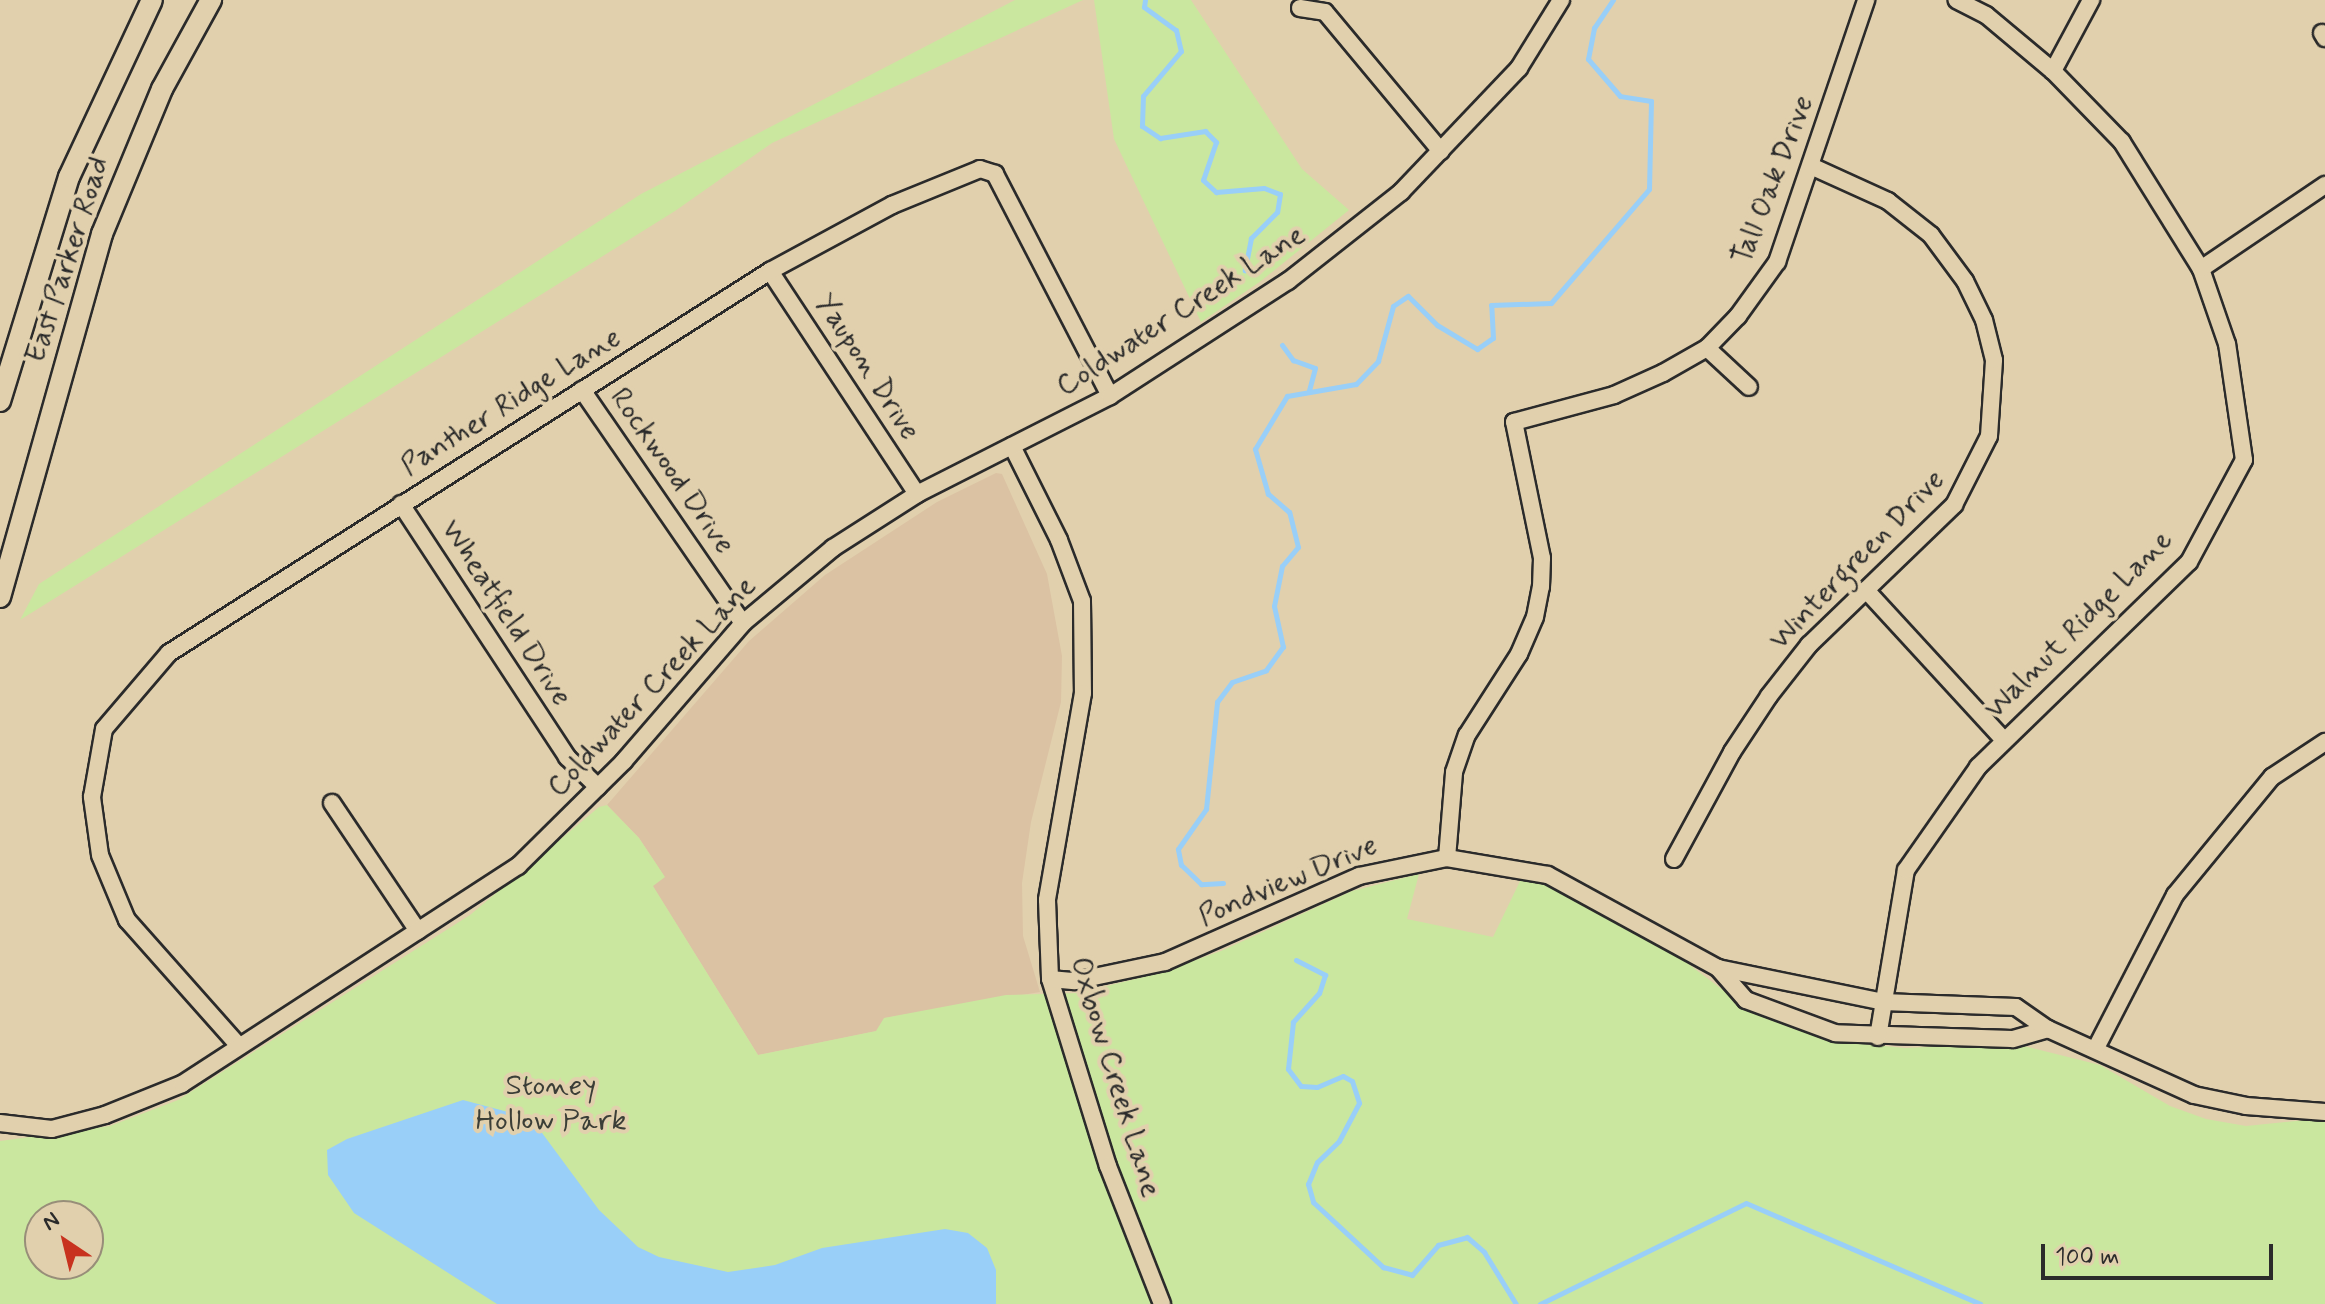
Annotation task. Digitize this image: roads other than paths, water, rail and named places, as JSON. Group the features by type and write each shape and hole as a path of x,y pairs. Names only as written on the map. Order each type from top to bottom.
{"main road":[{"name":"East Parker Road","path":"0,401 69,177 152,0"},
{"name":"East Parker Road","path":"0,597 102,234 162,89 211,0"}],"street":[{"name":"Coldwater Creek Lane","path":"0,1123 52,1129 105,1115 182,1084 518,866 598,787 743,623 833,548 917,494 1110,396 1288,281 1401,192 1519,68 1561,0"},
{"name":"Tall Oak Drive","path":"1447,858 1454,772 1467,735 1519,654 1535,617 1541,587 1542,558 1514,422 1614,395 1707,348 1777,262 1813,167 1866,0"},
{"name":"Walnut Ridge Lane","path":"1878,1037 1906,870 1978,767 2189,562 2244,460 2227,344 2201,269 2122,142 2053,71 1986,15 1957,0"},
{"path":"2053,71 2091,0"},
{"path":"1300,8 1325,12 1441,151"},
{"name":"Wintergreen Drive","path":"1674,859 1732,752 1769,696 1809,645 1954,505 1973,476 1989,436 1994,360 1984,320 1965,281 1931,235 1888,201 1813,167"},
{"name":"Panther Ridge Lane","path":"239,1046 127,920 100,855 92,797 104,729 169,653 770,271 892,205 980,169 995,174 1110,396"},
{"path":"2201,269 2325,185"},
{"name":"Yaupon Drive","path":"770,271 917,494"},
{"path":"1707,348 1749,387"},
{"name":"Rockwood Drive","path":"582,390 743,623"},
{"name":"Oxbow Creek Lane","path":"1012,446 1059,540 1082,601 1083,693 1047,900 1050,979 1108,1166 1160,1299"},
{"name":"Wheatfield Drive","path":"401,504 567,757 598,787"},
{"path":"1866,590 2004,740"},
{"path":"2096,1048 2175,895 2272,777 2325,742"},
{"path":"332,803 418,931"},
{"name":"Pondview Drive","path":"1050,979 1075,981 1165,962 1230,938 1359,876 1447,858 1548,875 1718,968 1883,1002 2016,1007 2048,1029 2096,1048 2194,1095 2246,1106 2325,1112"},
{"name":"Pondview Drive","path":"1718,968 1746,1000 1796,1022 1835,1033 1878,1037 2012,1039 2048,1029"}],"water":[{"path":"463,1100 531,1118 599,1210 638,1247 659,1257 728,1272 775,1265 822,1248 945,1229 968,1233 987,1248 996,1270 996,1304 497,1304 354,1213 328,1175 327,1150 347,1139"}],"waterway":[{"path":"1145,0 1144,7 1176,30 1181,51 1143,96 1142,126 1160,138 1205,131 1216,142 1203,180 1216,192 1264,188 1280,194 1277,212 1251,238 1245,270"},
{"path":"1223,883 1201,884 1181,865 1178,849 1206,809 1217,702 1232,682 1266,670 1283,647 1274,606 1282,566 1298,547 1289,512 1268,494 1255,449 1287,396 1356,384 1378,361 1393,306 1408,296 1437,325 1477,349 1493,338 1491,305 1551,303 1649,189 1651,101 1620,96 1588,59 1594,28 1613,0"},
{"path":"1282,345 1293,360 1315,368 1309,390"},
{"path":"1296,960 1325,975 1319,993 1293,1022 1288,1069 1301,1086 1317,1087 1343,1076 1352,1081 1359,1103 1339,1141 1317,1162 1308,1184 1313,1202 1383,1267 1412,1275 1438,1245 1467,1237 1484,1252 1516,1304"},
{"path":"1540,1304 1746,1203 1980,1304"}],"park label":[{"name":"Stoney Hollow Park","path":"551,1103"}]}
